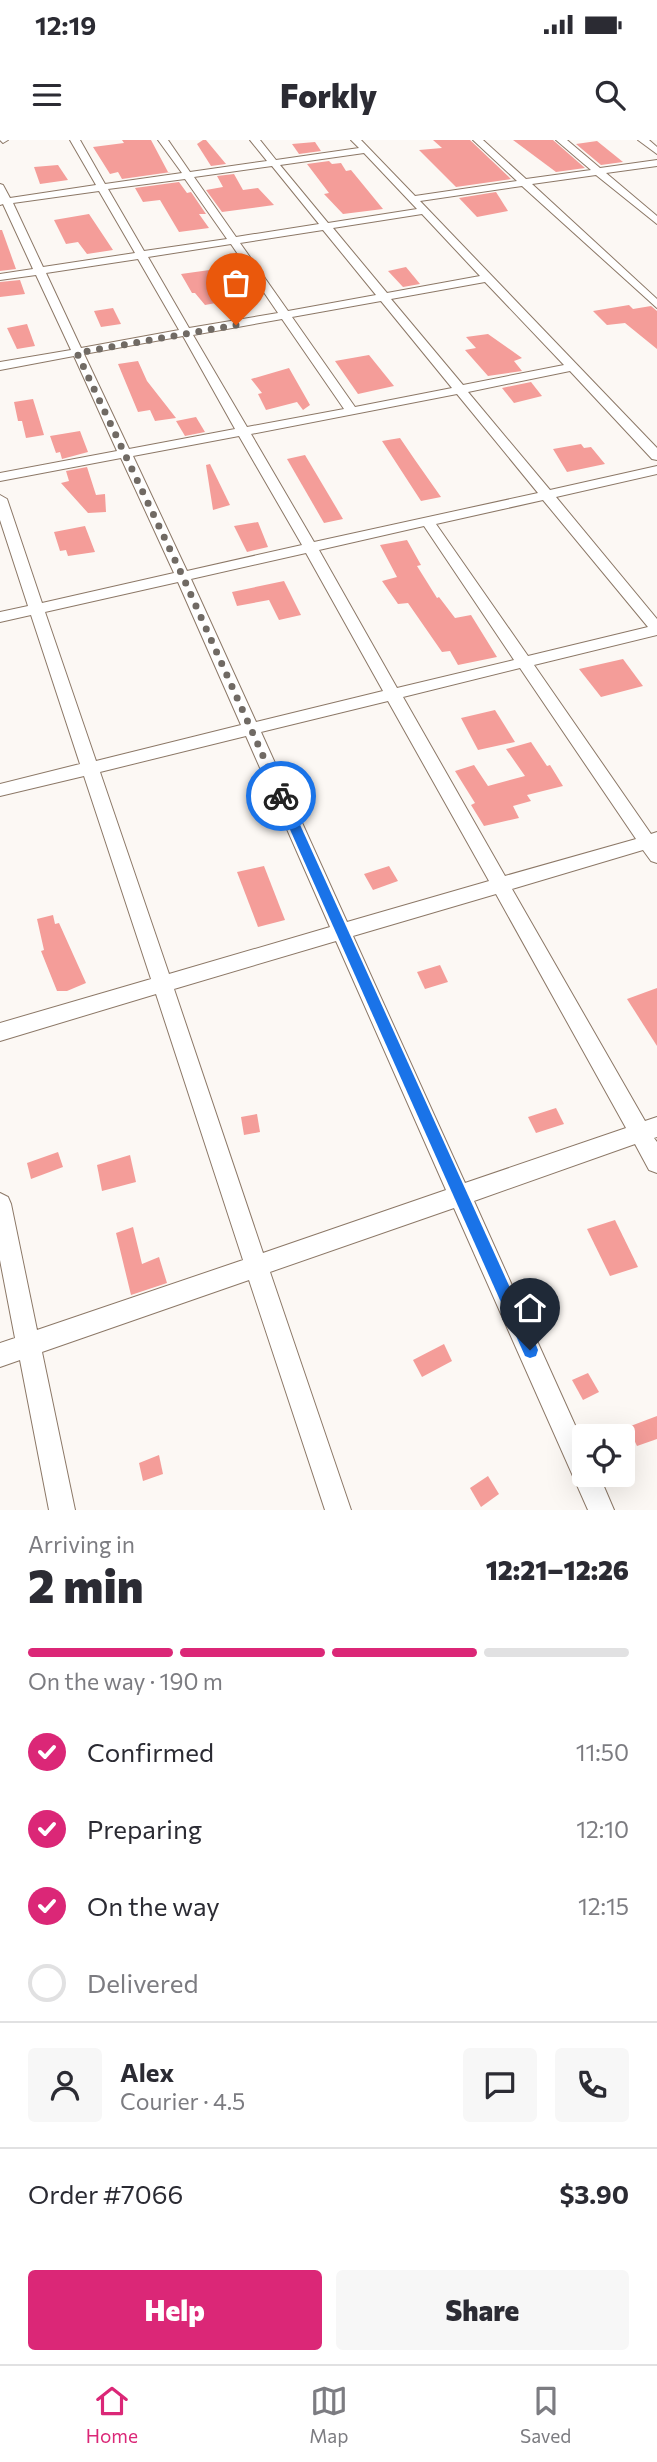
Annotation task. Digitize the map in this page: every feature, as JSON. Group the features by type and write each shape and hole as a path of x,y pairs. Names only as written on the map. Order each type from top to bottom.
{"street":[{"path":"75,140 311,549 501,886 649,1130 657,1163"},
{"path":"163,140 352,411"},
{"path":"0,790 657,629 255,140"},
{"path":"376,140 273,163 103,187 2,197 183,577 572,1445"},
{"path":"478,140 657,306"},
{"path":"561,140 657,222"},
{"path":"643,140 657,150"},
{"path":"360,144 657,456"},
{"path":"412,199 657,163"},
{"path":"0,277 424,211"},
{"path":"0,366 488,278"},
{"path":"0,477 573,367"},
{"path":"0,617 657,470"},
{"path":"0,499 338,1510"},
{"path":"0,1032 501,886 654,846 428,522"},
{"path":"0,1355 649,1130"},
{"path":"0,1204 62,1510"},
{"path":"591,1487 601,1510"}],"building":[{"path":"122,140 151,140 168,172 171,172 122,179 118,172 110,174 93,147 124,143"},
{"path":"206,140 226,164 211,166 197,144"},
{"path":"433,140 470,140 511,179 456,187 419,150 442,148"},
{"path":"513,140 553,140 585,168 556,172"},
{"path":"597,141 623,162 601,165 576,144"},
{"path":"315,142 321,151 299,154 292,144"},
{"path":"329,161 332,164 341,163 346,171 351,170 383,209 343,214 324,194 329,193 307,164"},
{"path":"58,165 68,180 40,184 34,167"},
{"path":"234,174 243,190 258,188 274,205 222,212 206,190 223,187 217,176"},
{"path":"179,182 187,193 191,192 206,214 199,214 209,228 179,232 160,200 143,202 135,188"},
{"path":"496,192 508,211 477,217 459,198"},
{"path":"89,214 113,250 87,254 78,242 66,244 54,220"},
{"path":"2,230 16,269 0,271"},
{"path":"231,267 238,299 205,305 192,293 181,274"},
{"path":"406,267 420,284 403,287 388,271"},
{"path":"20,280 25,294 0,297 0,282"},
{"path":"629,305 633,309 651,306 657,311 657,349 625,323 607,325 593,311"},
{"path":"113,308 121,324 101,327 94,311"},
{"path":"27,324 35,346 17,349 7,328"},
{"path":"488,334 522,358 514,361 522,371 488,376 465,350 476,348 466,337"},
{"path":"369,355 394,386 358,394 335,361"},
{"path":"138,361 147,381 176,418 155,421 150,410 138,412 118,364"},
{"path":"289,368 310,405 303,410 297,402 266,410 258,394 262,393 251,379"},
{"path":"531,382 542,396 514,403 502,388"},
{"path":"33,399 44,435 26,438 22,421 18,421 14,402"},
{"path":"196,417 205,432 185,436 176,421"},
{"path":"80,431 88,452 62,459 60,452 56,453 50,436"},
{"path":"400,438 441,497 421,501 382,441"},
{"path":"581,444 584,448 591,447 605,464 567,472 553,449"},
{"path":"305,455 343,519 324,523 287,459"},
{"path":"210,464 230,505 213,510 206,465"},
{"path":"87,467 96,495 105,494 106,512 88,513 61,483 69,481 66,471"},
{"path":"258,522 268,547 247,552 234,526"},
{"path":"85,526 95,552 68,556 66,550 60,551 54,532"},
{"path":"407,540 421,565 417,566 437,598 439,597 455,618 471,615 497,657 458,665 450,651 442,652 408,603 398,604 382,581 397,577 380,545"},
{"path":"284,581 301,615 279,620 269,600 237,606 232,592"},
{"path":"623,659 643,686 601,697 579,669"},
{"path":"495,710 515,742 478,750 461,718"},
{"path":"531,742 563,786 527,795 531,801 513,806 519,818 484,826 471,805 475,803 455,771 474,765 488,786 525,776 506,749"},
{"path":"264,866 285,920 258,927 237,872"},
{"path":"389,866 398,881 373,890 364,874"},
{"path":"53,915 55,924 59,923 86,983 67,991 57,991 41,951 44,950 37,919"},
{"path":"440,965 448,982 425,989 417,972"},
{"path":"657,988 657,1046 627,999"},
{"path":"556,1108 564,1124 536,1133 528,1117"},
{"path":"257,1114 260,1132 244,1135 241,1117"},
{"path":"58,1152 63,1167 31,1179 27,1163"},
{"path":"130,1155 136,1182 102,1191 97,1165"},
{"path":"615,1220 638,1267 610,1276 587,1229"},
{"path":"133,1227 142,1264 159,1257 167,1283 131,1295 116,1233"},
{"path":"444,1344 452,1361 422,1377 413,1360"},
{"path":"588,1373 599,1392 583,1400 572,1380"},
{"path":"657,1416 657,1439 637,1446 635,1424"},
{"path":"159,1455 163,1474 143,1481 139,1463"},
{"path":"488,1476 499,1494 481,1507 470,1488"}],"way so far":[{"path":"236,325 77,353 183,577 281,796"}],"route":[{"path":"281,796 530,1350"}]}
